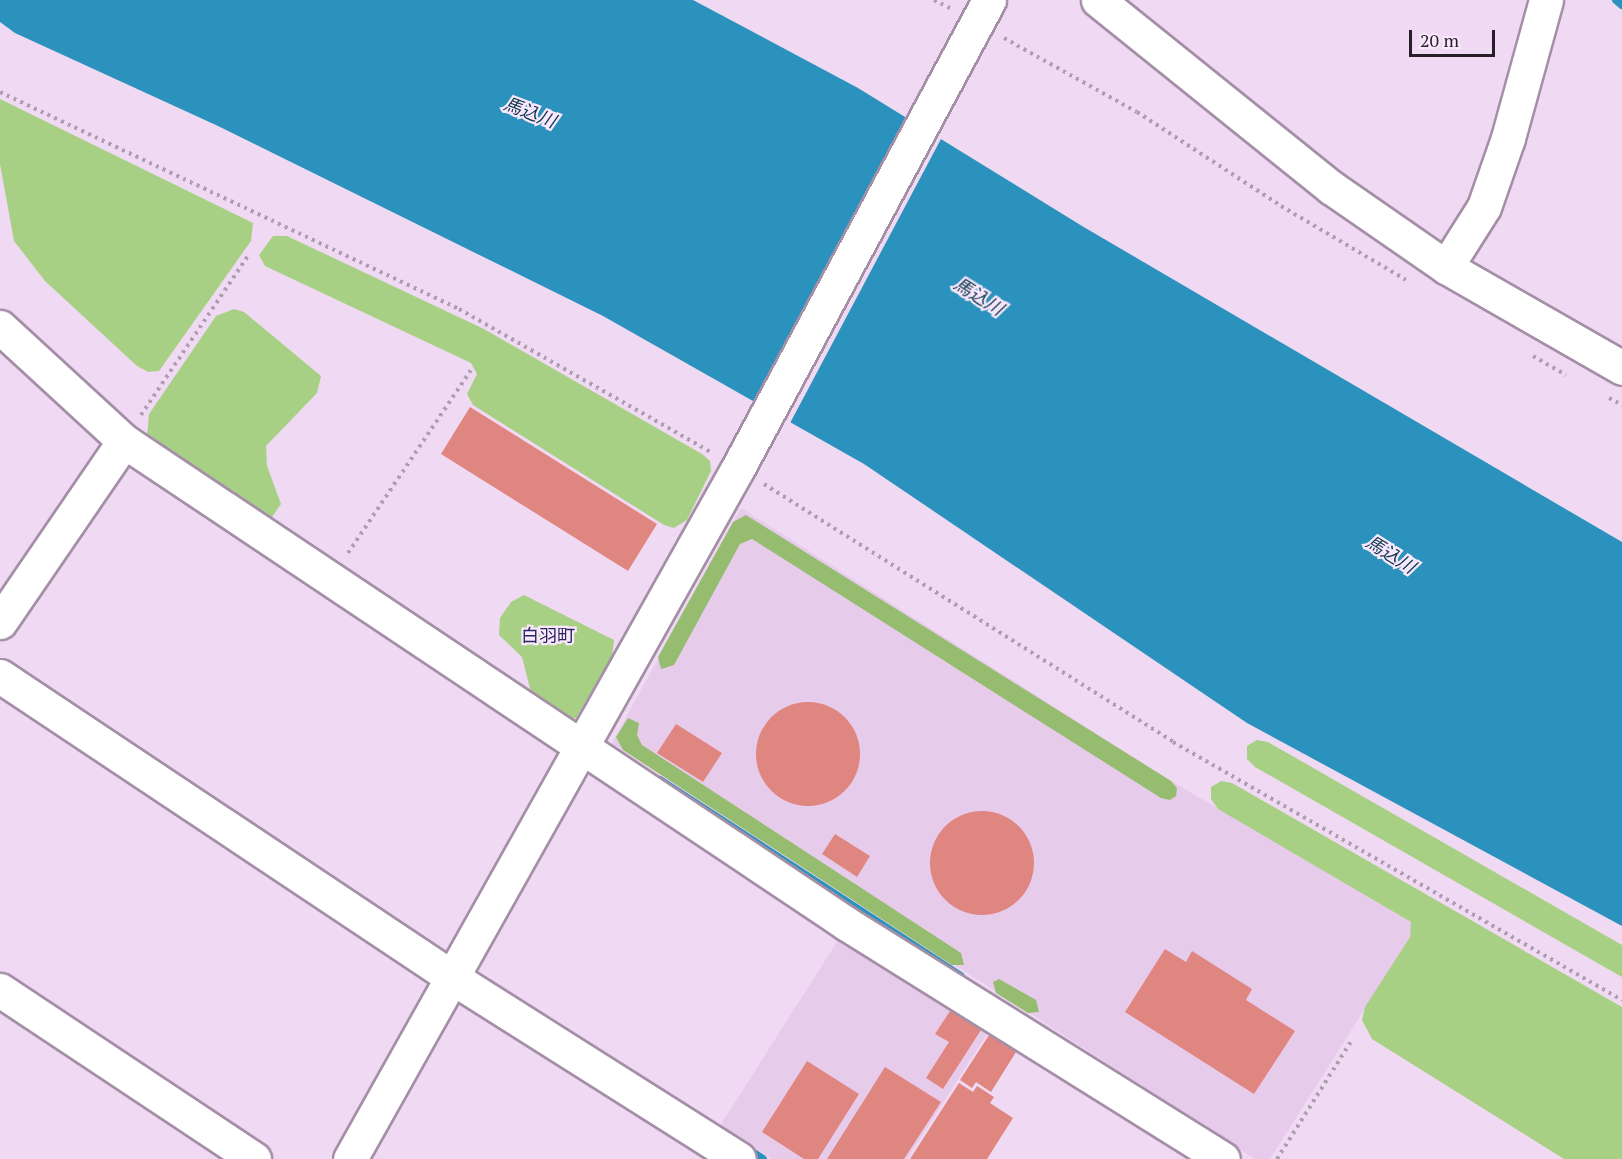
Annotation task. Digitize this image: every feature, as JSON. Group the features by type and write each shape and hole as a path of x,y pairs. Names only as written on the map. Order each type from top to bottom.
{"street":[{"path":"1098,0 1332,188 1446,267 1622,368"},
{"path":"1446,267 1484,207 1508,138 1546,0"},
{"path":"350,1159 584,748 742,461 977,20"},
{"path":"0,327 124,441 847,924 1223,1159"},
{"path":"0,622 124,441"},
{"path":"0,676 453,978 739,1159"},
{"path":"0,990 254,1159"}],"path":[{"path":"977,20 1137,112 1281,206 1412,284"},
{"path":"0,92 487,323 742,461 1165,737 1622,1000"},
{"path":"124,441 250,253"},
{"path":"1522,350 1572,378"},
{"path":"330,579 471,369"},
{"path":"1602,394 1622,405"},
{"path":"1277,1159 1352,1040"}],"shaded area":[{"path":"741,508 1171,781 1411,922 1410,937 1270,1159 1255,1159 612,743"},
{"path":"840,937 989,1031 907,1159 772,1159 720,1126"}],"green space":[{"path":"0,99 253,223 251,241 159,371 148,372 137,366 45,281 14,241 0,164"},
{"path":"273,236 287,236 484,329 702,454 710,461 711,471 687,520 674,528 664,525 473,405 467,394 477,374 471,363 265,266 259,255"},
{"path":"234,309 244,312 321,376 317,393 266,446 267,466 281,504 270,520 154,446 147,436 149,414 216,316"},
{"path":"746,515 1171,781 1177,788 1176,796 1170,800 1161,798 752,539 740,544 674,665 661,669 658,657 733,522"},
{"path":"524,595 614,640 612,656 576,718 568,719 532,696 522,657 499,635 500,618 511,602"},
{"path":"628,718 639,723 637,735 642,745 961,953 964,965 952,965 623,750 616,737"},
{"path":"1257,740 1268,742 1622,945 1622,977 1255,767 1247,759 1247,746"},
{"path":"1221,781 1232,783 1622,1007 1622,1159 1564,1159 1372,1039 1362,1020 1365,1007 1410,937 1411,922 1218,809 1211,799 1211,787"},
{"path":"999,979 1036,1000 1039,1012 1028,1013 996,993 993,982"}],"water":[{"name":"馬込川","path":"0,0 693,0 858,88 1082,226 1622,542 1622,926 1247,723 864,464 603,316 218,126 15,33 0,22"}],"pier":[{"path":"912,118 942,137 789,425 758,407"}],"building":[{"path":"470,407 657,524 628,571 441,454"},
{"path":"808,702 828,706 845,717 856,734 860,754 856,774 845,791 828,802 808,806 788,802 771,791 760,774 756,754 760,734 771,717 788,706"},
{"path":"676,724 722,753 703,782 657,753"},
{"path":"982,811 1002,815 1019,826 1030,843 1034,863 1030,883 1019,900 1002,911 982,915 962,911 945,900 934,883 930,863 934,843 945,826 962,815"},
{"path":"835,834 870,856 857,877 822,854"},
{"path":"1165,949 1186,962 1192,951 1252,989 1246,1000 1295,1031 1254,1094 1125,1012"},
{"path":"950,1011 981,1030 943,1089 926,1078 949,1042 935,1034"},
{"path":"989,1035 1016,1052 991,1092 976,1082 972,1088 960,1080"},
{"path":"807,1061 859,1094 818,1159 804,1159 762,1132"},
{"path":"885,1067 941,1102 904,1159 827,1159"},
{"path":"959,1083 973,1092 977,1086 994,1097 990,1103 1013,1118 987,1159 910,1159"}],"waterway":[{"path":"1616,0 1622,5"},
{"path":"660,780 961,976"},
{"path":"748,1149 763,1159"}],"district":[{"name":"白羽町","path":"548,635"}]}
